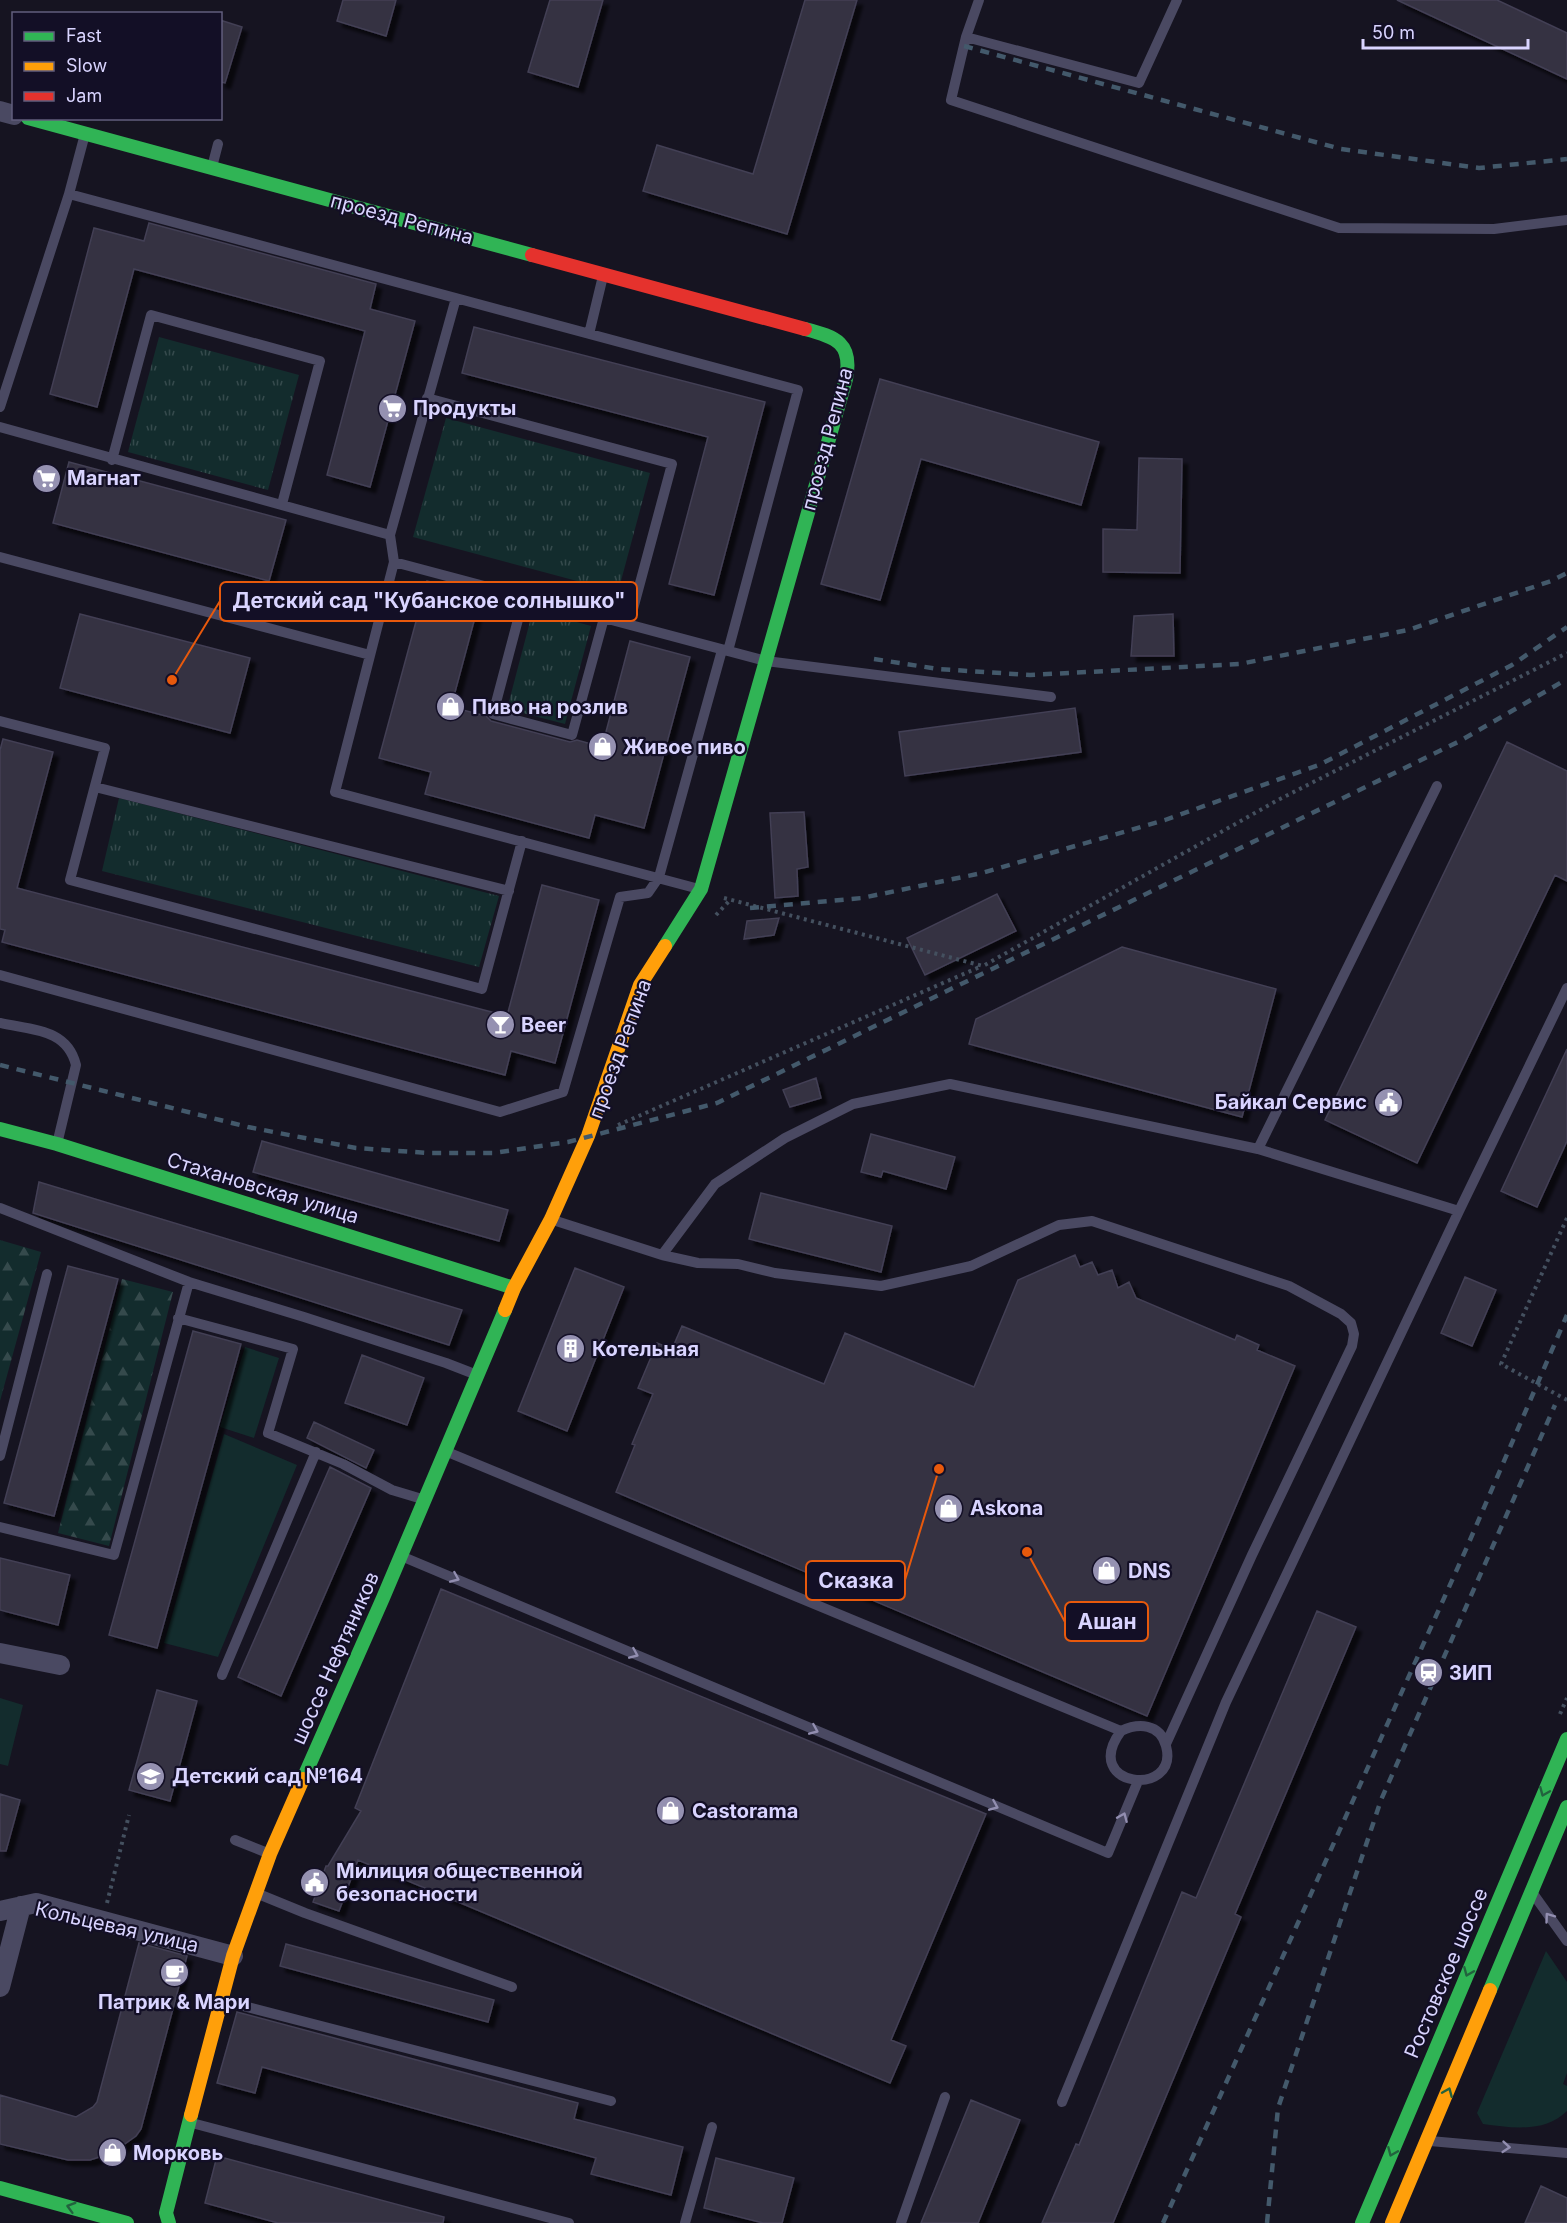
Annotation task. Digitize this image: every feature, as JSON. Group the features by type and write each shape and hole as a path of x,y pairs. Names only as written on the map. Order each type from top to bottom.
{"street":[{"name":"проезд Репина","path":"35,120 832,336 844,347 849,361 844,388 701,889 639,985 588,1136 551,1219 514,1288"},
{"name":"Стахановская улица","path":"0,1129 57,1144 514,1288"},
{"name":"шоссе Нефтяников","path":"169,2223 166,2213 188,2123 232,1956 255,1893 514,1288"},
{"path":"0,1653 60,1665"},
{"name":"Ростовское шоссе","path":"1362,2223 1567,1739"},
{"path":"1392,2223 1567,1808"},
{"name":"Кольцевая улица","path":"0,1911 36,1903 232,1956"},
{"path":"0,1988 21,1906"},
{"path":"0,2188 127,2223"}],"lane":[{"path":"979,0 966,37 951,100 1339,228 1494,229 1567,220"},
{"path":"966,37 1139,83 1177,0"},
{"path":"0,407 69,194 86,134"},
{"path":"212,168 218,144"},
{"path":"0,975 500,1112 563,1092 621,897 648,893 659,877 798,390 69,194"},
{"path":"589,334 603,273"},
{"path":"456,298 390,535 394,562 335,792 701,889"},
{"path":"112,460 151,315 320,361 282,504"},
{"path":"427,398 672,464 629,624"},
{"path":"0,427 112,460 390,535"},
{"path":"0,557 370,655"},
{"path":"394,562 766,661 1051,697"},
{"path":"524,597 493,714 572,735 604,618"},
{"path":"0,721 105,748 70,880 482,989 522,842"},
{"path":"1258,1149 1437,786"},
{"path":"95,787 509,891"},
{"path":"1062,2102 1226,1702 1567,988"},
{"path":"0,1023 54,1035 66,1042 73,1052 76,1065 57,1144"},
{"path":"662,1255 715,1184 784,1138 853,1104 950,1084 1258,1149 1459,1211"},
{"path":"0,1208 189,1282 446,1363 477,1376"},
{"path":"551,1219 662,1255 698,1263 738,1264 776,1274 882,1286 971,1266 1059,1225 1092,1221 1289,1286 1341,1314 1351,1323 1354,1334 1349,1353 1252,1555 1166,1744 1167,1758 1161,1770 1151,1779 1138,1781 1125,1778 1115,1768 1110,1755 1113,1742 1121,1731 1133,1725 1147,1726 1158,1733 1166,1744"},
{"path":"0,1456 47,1274"},
{"path":"0,1527 114,1555 189,1282"},
{"path":"178,1318 293,1349 268,1433 316,1452 392,1490 424,1500"},
{"path":"445,1451 1121,1731"},
{"path":"222,1675 316,1452"},
{"path":"401,1556 1108,1853 1138,1781"},
{"path":"234,1839 270,1854"},
{"path":"1532,1892 1567,1941"},
{"path":"255,1893 305,1914 512,1987"},
{"path":"221,2000 612,2101"},
{"path":"901,2223 945,2097"},
{"path":"188,2123 568,2223"},
{"path":"685,2223 712,2127"},
{"path":"1427,2141 1567,2153"}],"path":[{"path":"616,1126 983,966 1278,800 1567,653"},
{"path":"701,889 739,903 983,966"},
{"path":"1567,1218 1501,1364 1567,1400"},
{"path":"102,1921 129,1815"}],"green space":[{"path":"159,337 299,375 268,490 128,452"},
{"path":"446,418 650,473 618,592 413,537"},
{"path":"533,610 591,626 565,724 507,709"},
{"path":"119,798 499,896 479,967 102,871"},
{"path":"0,1240 41,1252 0,1401"},
{"path":"122,1279 173,1292 109,1546 58,1533"},
{"path":"245,1347 279,1358 254,1438 220,1427"},
{"path":"224,1434 297,1465 218,1657 164,1643"},
{"path":"0,1698 23,1705 8,1766 0,1764"},
{"path":"1546,1951 1567,1982 1567,2073 1563,2084 1567,2086 1567,2111 1549,2123 1538,2126 1505,2127 1483,2124 1477,2113"}],"building":[{"path":"343,0 396,0 386,36 337,21"},
{"path":"550,0 603,0 578,87 528,72"},
{"path":"805,0 857,0 787,234 643,191 657,145 753,174"},
{"path":"1397,0 1497,0 1567,33 1567,79"},
{"path":"222,21 242,27 225,83 222,82"},
{"path":"149,223 376,284 370,309 415,321 370,487 327,475 365,331 134,269 97,407 50,394 94,228 144,241"},
{"path":"474,327 765,402 714,595 669,584 708,437 462,373"},
{"path":"880,379 1099,442 1081,505 921,459 880,600 821,584"},
{"path":"1139,458 1182,459 1180,573 1103,572 1103,529 1137,530"},
{"path":"69,462 286,520 269,581 53,523"},
{"path":"427,581 481,595 451,707 486,716 491,721 570,742 577,740 602,747 630,641 690,657 644,828 595,815 589,838 425,794 431,772 379,758"},
{"path":"80,614 250,658 230,733 60,688"},
{"path":"1173,614 1174,656 1131,656 1134,616"},
{"path":"1075,708 1081,752 905,776 899,732"},
{"path":"3,739 53,752 17,888 507,1016 542,885 599,900 555,1063 511,1051 505,1075 2,942 5,930 0,929 0,750"},
{"path":"1507,742 1567,771 1567,881 1555,875 1417,1163 1325,1120"},
{"path":"804,812 808,867 797,869 798,896 775,898 770,813"},
{"path":"997,894 1016,931 925,975 907,938"},
{"path":"779,918 774,935 744,939 747,921"},
{"path":"1122,947 1276,989 1242,1117 969,1044 976,1019"},
{"path":"1567,1049 1567,1141 1537,1207 1501,1191"},
{"path":"816,1078 821,1098 790,1107 783,1090"},
{"path":"871,1134 955,1157 946,1189 883,1171 881,1177 861,1172"},
{"path":"262,1141 508,1210 499,1241 253,1172"},
{"path":"39,1182 462,1310 449,1345 33,1213"},
{"path":"761,1193 892,1226 881,1272 749,1239"},
{"path":"1075,1255 1080,1267 1092,1262 1098,1275 1112,1270 1118,1288 1129,1282 1136,1298 1235,1340 1237,1335 1259,1345 1257,1350 1295,1366 1147,1716 616,1492 635,1445 632,1444 653,1394 638,1388 657,1343 672,1349 682,1326 824,1384 845,1333 974,1387 1018,1280"},
{"path":"68,1266 118,1279 54,1516 4,1503"},
{"name":"Котельная","path":"575,1268 624,1287 567,1431 518,1411"},
{"path":"1465,1277 1496,1290 1472,1346 1441,1333"},
{"path":"193,1331 241,1344 157,1648 109,1635"},
{"path":"362,1355 424,1378 407,1425 345,1403"},
{"path":"314,1422 374,1450 366,1468 307,1438"},
{"path":"330,1467 371,1488 281,1696 238,1677"},
{"path":"0,1558 70,1575 58,1625 0,1610"},
{"name":"Castorama","path":"441,1589 986,1814 891,2040 906,2046 890,2083 358,1860 339,1911 313,1902 326,1866 361,1811 355,1808"},
{"path":"1317,1611 1356,1627 1235,1914 1241,1917 1113,2223 1042,2223 1076,2144 1079,2145 1182,1892 1196,1898"},
{"path":"157,1690 197,1701 170,1801 129,1790"},
{"path":"0,1794 20,1800 6,1851 0,1851"},
{"path":"139,1943 187,1956 141,2129 136,2136 112,2153 90,2160 68,2160 0,2144 0,2095 76,2117 97,2102"},
{"path":"286,1944 494,2000 488,2022 280,1966"},
{"path":"237,2012 578,2103 574,2119 683,2147 671,2195 591,2174 596,2158 262,2067 255,2093 217,2083"},
{"path":"971,2100 1020,2120 978,2223 921,2223"},
{"path":"217,2156 444,2217 443,2223 278,2223 205,2203"},
{"path":"716,2158 794,2178 782,2223 763,2223 704,2208"},
{"path":"1541,2186 1567,2198 1567,2223 1525,2223"}],"railway":[{"path":"964,46 1341,149 1479,168 1567,159"},
{"path":"874,659 938,669 1030,675 1240,664 1408,630 1551,581 1567,573"},
{"path":"750,908 862,898 982,873 1165,820 1319,765 1512,665 1567,627"},
{"path":"0,1065 248,1127 356,1148 428,1153 494,1153 568,1142 717,1103 1460,741 1567,679"},
{"path":"1163,2223 1467,1547 1567,1315"},
{"path":"1267,2223 1278,2108 1381,1800 1555,1405"}],"traffic: fast":[{"path":"35,120 532,255"},
{"path":"665,946 701,889 846,379 847,357 840,343 825,335 805,329"},
{"path":"0,1129 57,1144 514,1288"},
{"path":"303,1779 383,1598 505,1310"},
{"path":"1362,2223 1567,1739"},
{"path":"1490,1990 1567,1807"},
{"path":"169,2223 166,2213 191,2115"},
{"path":"0,2188 127,2223"}],"traffic: slow":[{"path":"505,1310 514,1288 551,1219 588,1136 640,985 665,946"},
{"path":"191,2115 233,1956 270,1854 303,1779"},
{"path":"1392,2223 1490,1990"}],"traffic: jam":[{"path":"532,255 805,329"}],"place":[{"name":"Продукты","path":"392,408"},
{"name":"Магнат","path":"46,478"},
{"name":"Детский сад \"Кубанское солнышко\"","path":"172,680"},
{"name":"Пиво на розлив","path":"451,707"},
{"name":"Живое пиво","path":"602,747"},
{"name":"Beer","path":"500,1025"},
{"name":"Байкал Сервис","path":"1388,1102"},
{"name":"Котельная","path":"571,1349"},
{"name":"Сказка","path":"939,1469"},
{"name":"Askona","path":"949,1508"},
{"name":"Ашан","path":"1027,1552"},
{"name":"DNS","path":"1107,1571"},
{"name":"ЗИП","path":"1428,1673"},
{"name":"Детский сад №164","path":"151,1776"},
{"name":"Castorama","path":"671,1811"},
{"name":"Милиция общественной безопасности","path":"315,1883"},
{"name":"Патрик & Мари","path":"174,1972"},
{"name":"Морковь","path":"112,2153"}]}
